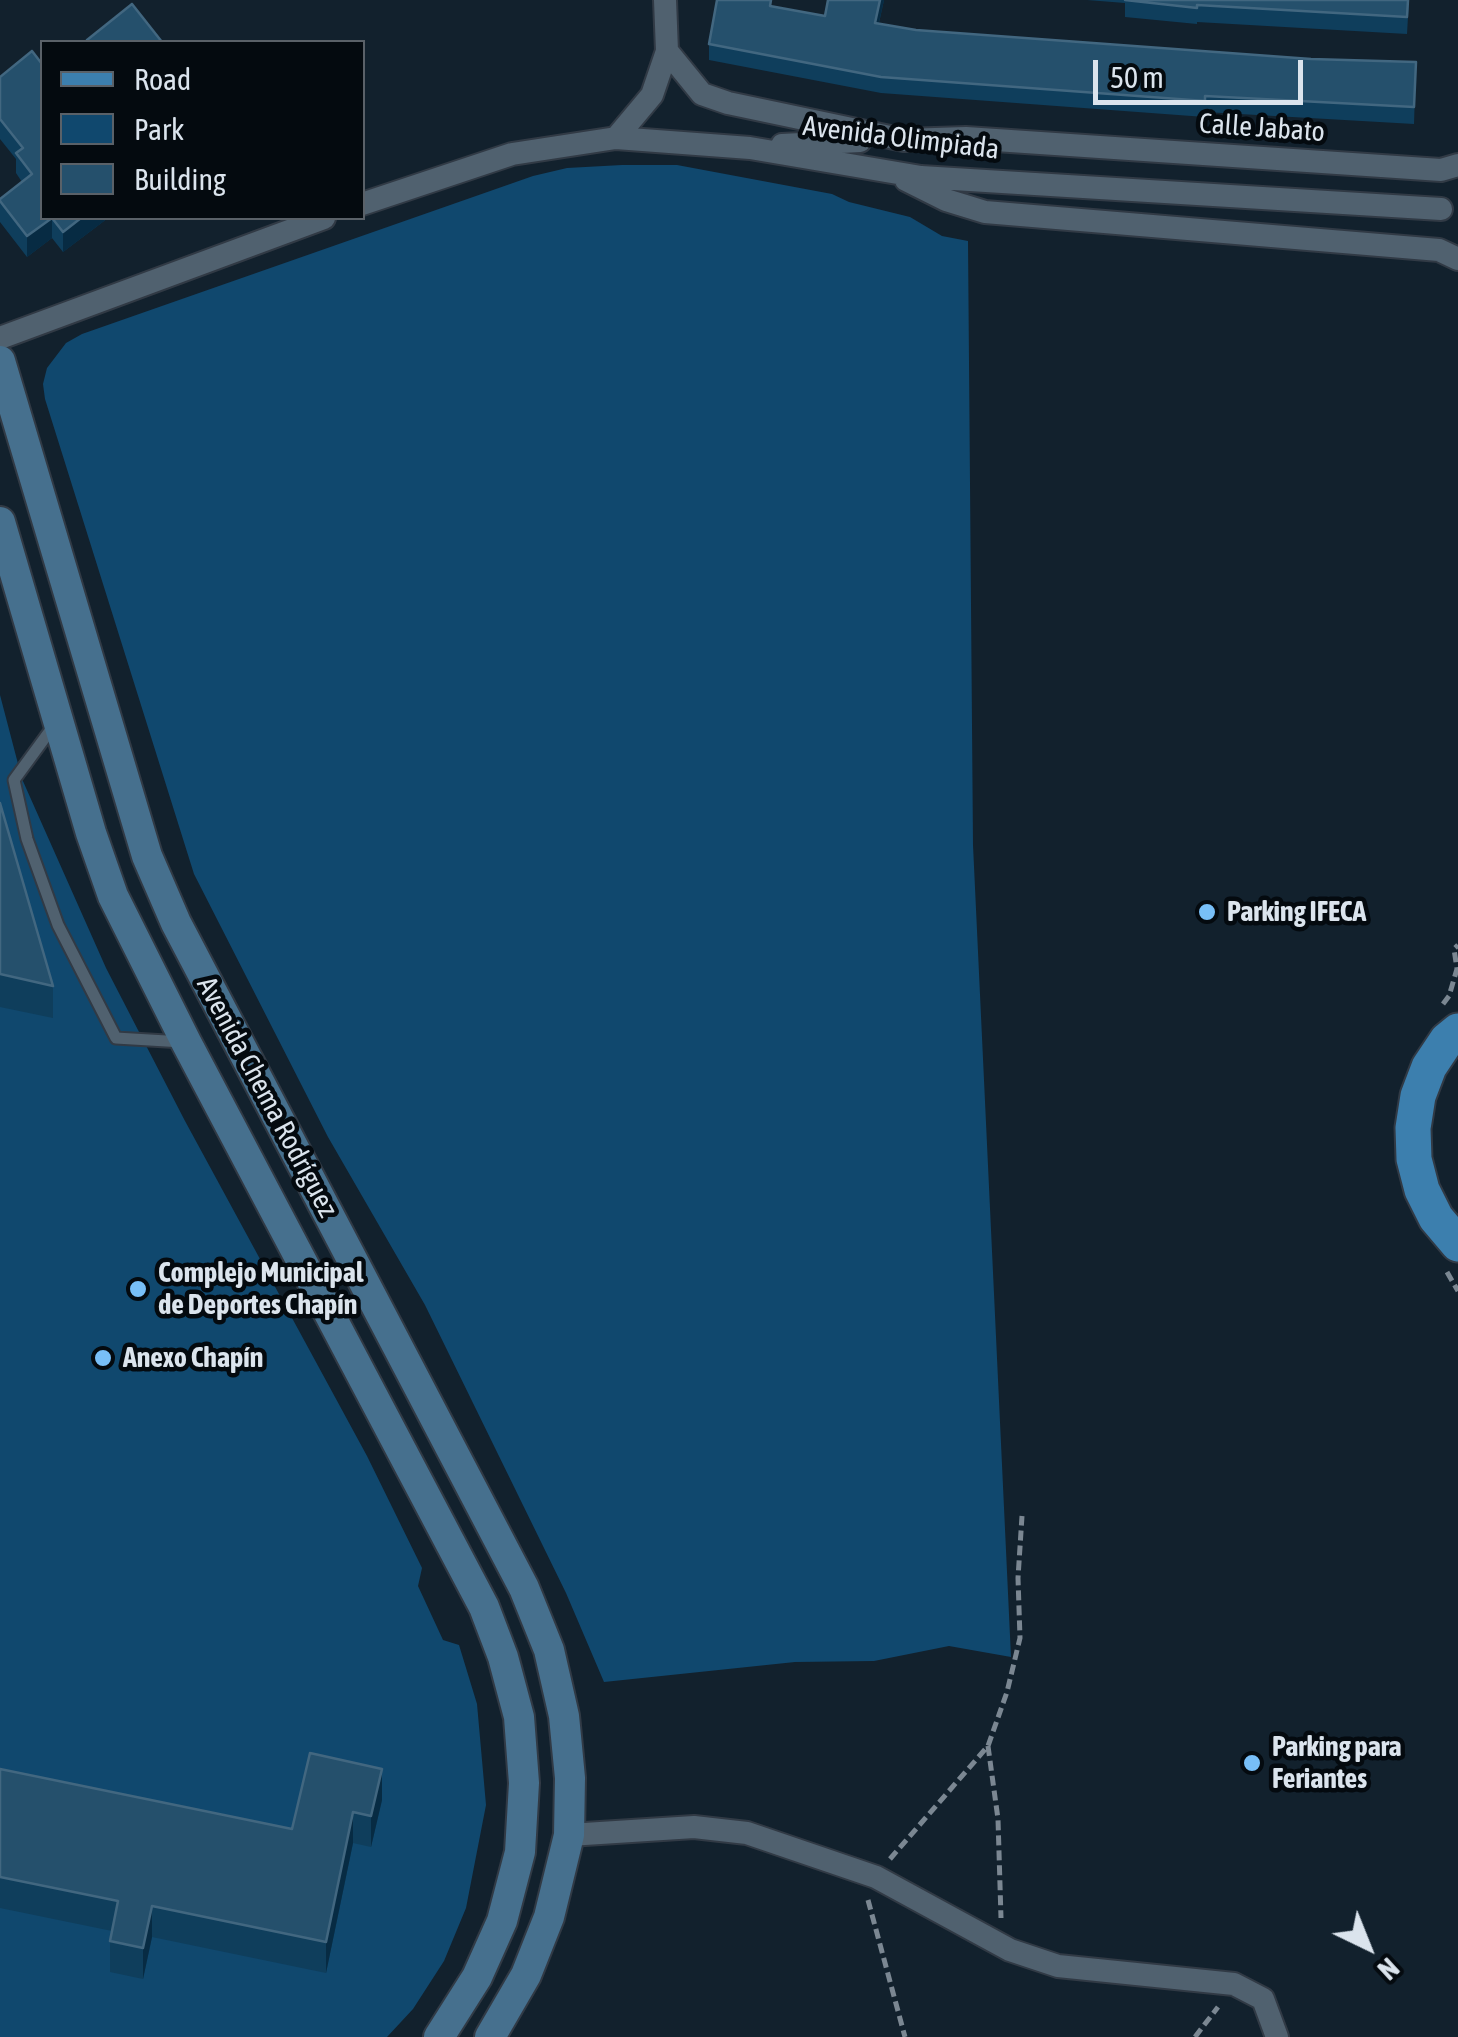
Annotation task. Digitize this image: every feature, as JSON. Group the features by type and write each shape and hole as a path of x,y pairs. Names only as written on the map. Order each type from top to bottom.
{"main road":[{"name":"Avenida Chema Rodríguez","path":"0,361 147,856 176,923 524,1588 548,1650 564,1716 570,1778 568,1835 543,1932 526,1975 490,2037"},
{"name":"Avenida Chema Rodríguez","path":"0,522 113,896 484,1607 511,1687 524,1783 520,1852 502,1920 478,1977 438,2037"},
{"path":"1454,1032 1430,1067 1418,1096 1413,1128 1414,1159 1422,1190 1436,1218 1457,1244"}],"street":[{"path":"616,138 652,96 667,51 665,0"},
{"name":"Calle Jabato","path":"667,51 702,94 728,103 904,140 966,138 1441,170 1458,165"},
{"name":"Avenida Olimpiada","path":"365,203 512,154 616,138 750,148 894,174 1440,209"},
{"path":"750,148 825,141 904,140"},
{"path":"894,174 946,200 985,212 1438,250 1458,260"},
{"path":"0,338 319,220"},
{"path":"568,1835 694,1826 746,1833 868,1874 1010,1950 1058,1966 1234,1984 1263,1998 1277,2037"}],"lane":[{"path":"58,720 14,780 26,839 58,924 116,1038 186,1042"}],"path":[{"path":"905,2037 868,1874 988,1746 1008,1692 1020,1638 1022,1516"},
{"path":"988,1746 998,1819 1000,1916 1010,1950"},
{"path":"1196,2037 1234,1984"}],"green space":[{"path":"677,165 832,194 910,217 942,236 968,241 973,845 1011,1657 949,1646 874,1661 795,1662 604,1682 566,1593 425,1305 328,1137 194,874 45,399 47,368 66,343 82,334 533,176 567,168"},
{"name":"Complejo Municipal de Deportes Chapín","path":"0,695 22,779 106,968 367,1456 422,1568 418,1586 443,1640 459,1645 477,1704 486,1805 466,1908 444,1961 413,2009 387,2037 0,2037"}],"building":[{"path":"717,0 771,0 770,6 825,16 828,0 880,0 875,23 916,30 1311,59 1416,62 1414,107 1205,96 1205,101 881,77 709,44"},
{"path":"1125,0 1408,0 1407,17 1197,8"},
{"path":"132,4 160,40 87,40"},
{"path":"32,51 40,61 40,220 49,220 27,236 0,201 32,174 16,153 23,148 0,119 0,77"},
{"path":"54,220 78,220 63,232"},
{"path":"0,803 53,986 0,974"},
{"path":"310,1753 382,1769 371,1816 353,1812 326,1942 152,1906 143,1948 110,1941 118,1901 0,1877 0,1769 292,1829"}],"place":[{"name":"Parking IFECA","path":"1207,912"},
{"name":"Complejo Municipal de Deportes Chapín","path":"138,1289"},
{"name":"Anexo Chapín","path":"103,1358"},
{"name":"Parking para Feriantes","path":"1252,1763"}]}
